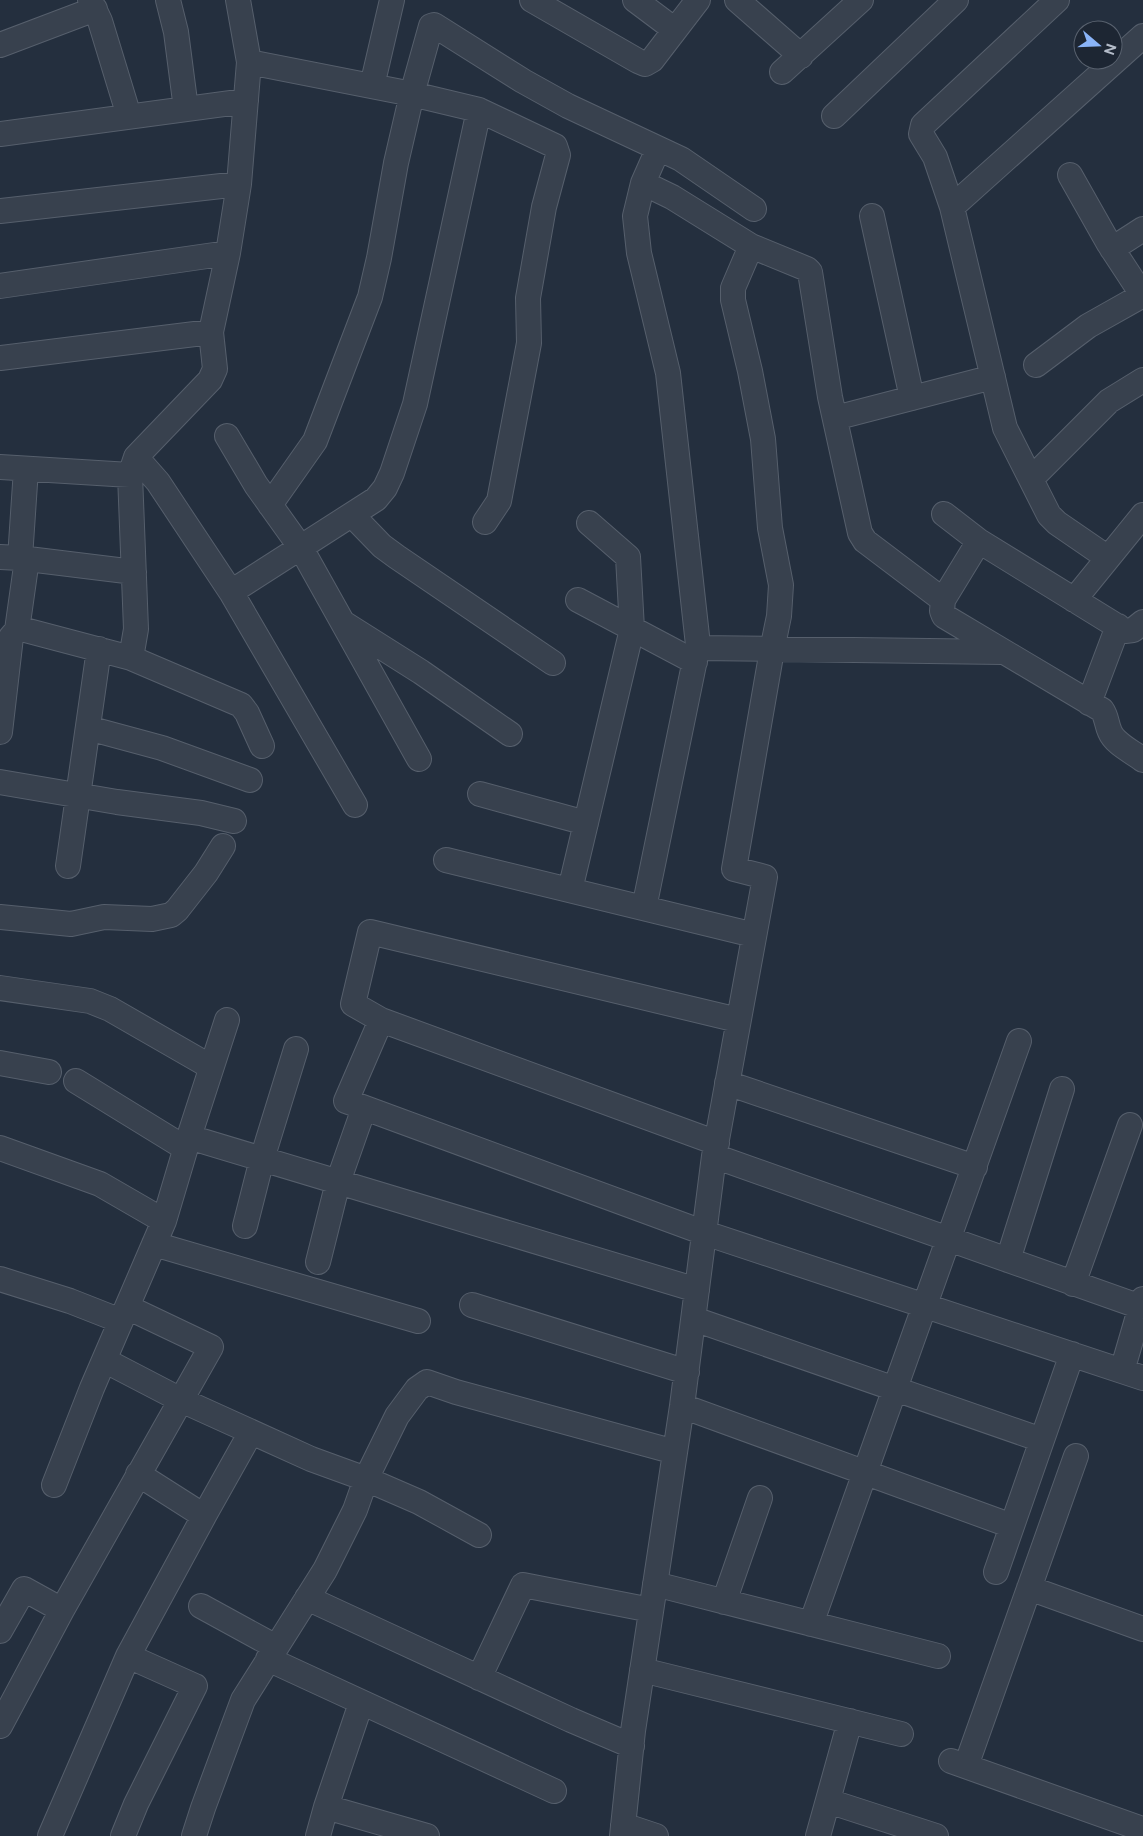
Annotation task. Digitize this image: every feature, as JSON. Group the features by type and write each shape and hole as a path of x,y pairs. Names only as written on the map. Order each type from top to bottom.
{"street":[{"path":"168,0 176,32 186,109"},
{"path":"131,658 136,629 133,466 210,380 215,370 211,332 228,253 239,184 249,62 238,0"},
{"path":"372,86 392,0"},
{"path":"532,0 645,64 652,60 698,0"},
{"path":"635,0 675,30"},
{"path":"737,0 801,56"},
{"path":"782,72 861,0"},
{"path":"834,116 956,0"},
{"path":"1057,0 923,125 921,134 935,157 952,207 1005,428 1049,515 1056,523 1108,558"},
{"path":"0,45 92,4 100,21 129,116"},
{"path":"270,505 315,441 370,297 396,164 429,29 434,26 560,102 658,150 681,159 754,209"},
{"path":"952,207 1143,36"},
{"path":"249,62 412,94 479,110 555,146 558,155 544,207 528,298 529,342 499,501 485,522"},
{"path":"0,134 246,101"},
{"path":"231,592 376,499 385,488 392,473 415,404 479,110"},
{"path":"644,908 696,655 668,373 639,253 635,216 643,183 658,150"},
{"path":"1036,365 1088,326 1143,295 1112,249 1070,175"},
{"path":"643,183 672,197 751,246 808,269 835,418 860,533 865,541 944,600"},
{"path":"0,211 239,184"},
{"path":"872,216 912,398"},
{"path":"1112,249 1143,228"},
{"path":"656,1836 622,1831 642,1670 687,1372 716,1149 764,877 734,869 779,616 781,585 770,528 763,439 750,371 733,300 733,288 751,246"},
{"path":"0,286 228,253"},
{"path":"0,358 211,332"},
{"path":"835,418 993,377"},
{"path":"1031,479 1109,401 1143,380"},
{"path":"227,436 256,485 301,548 419,759"},
{"path":"0,468 133,466 158,482 231,592 355,805"},
{"path":"0,732 3,684 11,637 17,630 16,558 26,469"},
{"path":"944,514 978,541 1125,631 1134,630 1143,622"},
{"path":"352,515 382,546 553,663"},
{"path":"1074,600 1143,515"},
{"path":"570,890 632,629 628,557 589,523"},
{"path":"978,541 944,600 942,611 944,616 1102,710 1107,717 1110,732 1116,741 1143,760"},
{"path":"16,558 134,572"},
{"path":"578,600 632,629 696,655 772,650 1004,652"},
{"path":"343,624 420,672 510,734"},
{"path":"1089,703 1118,626"},
{"path":"17,630 25,630 131,658 242,706 262,746"},
{"path":"68,866 99,649"},
{"path":"88,728 162,748 250,780"},
{"path":"0,782 79,796 201,813 234,821"},
{"path":"480,794 586,823"},
{"path":"0,918 71,924 104,917 152,919 171,915 206,873 223,846"},
{"path":"446,860 754,935"},
{"path":"381,1020 346,1101 705,1233 1132,1375 1142,1303 1074,1284 949,1240 381,1020 353,1004 370,932 738,1020"},
{"path":"0,988 90,1001 110,1009 211,1067"},
{"path":"54,1485 104,1360 164,1221 187,1142 227,1020"},
{"path":"811,1624 1019,1041"},
{"path":"245,1226 262,1159 296,1049"},
{"path":"0,1063 49,1072"},
{"path":"76,1081 187,1142 262,1159 697,1290"},
{"path":"727,1084 975,1167"},
{"path":"1008,1260 1062,1090"},
{"path":"318,1262 338,1182 364,1108"},
{"path":"1074,1284 1130,1125"},
{"path":"0,1148 100,1184 164,1221"},
{"path":"154,1244 418,1321"},
{"path":"0,1279 124,1314 211,1347 62,1610 0,1726"},
{"path":"472,1305 687,1372"},
{"path":"694,1319 1042,1440"},
{"path":"996,1572 1072,1354"},
{"path":"104,1360 181,1400 251,1432 311,1459 366,1479 419,1502 478,1534"},
{"path":"194,1836 244,1700 329,1561 397,1416 417,1389 427,1382 456,1392 675,1452"},
{"path":"682,1406 1012,1526"},
{"path":"50,1836 128,1656 251,1432"},
{"path":"1076,1456 1029,1588 958,1764 1142,1830"},
{"path":"138,1474 204,1516"},
{"path":"724,1602 760,1498"},
{"path":"655,1584 938,1656"},
{"path":"479,1678 523,1585 651,1610"},
{"path":"1029,1588 1143,1628"},
{"path":"0,1631 24,1589 62,1610"},
{"path":"307,1598 571,1720 632,1746"},
{"path":"201,1606 272,1653 361,1703 554,1791"},
{"path":"123,1836 136,1804 195,1686 128,1656"},
{"path":"642,1670 901,1734"},
{"path":"318,1836 361,1703"},
{"path":"818,1836 850,1721"},
{"path":"828,1801 936,1836"},
{"path":"326,1807 427,1836"}]}
